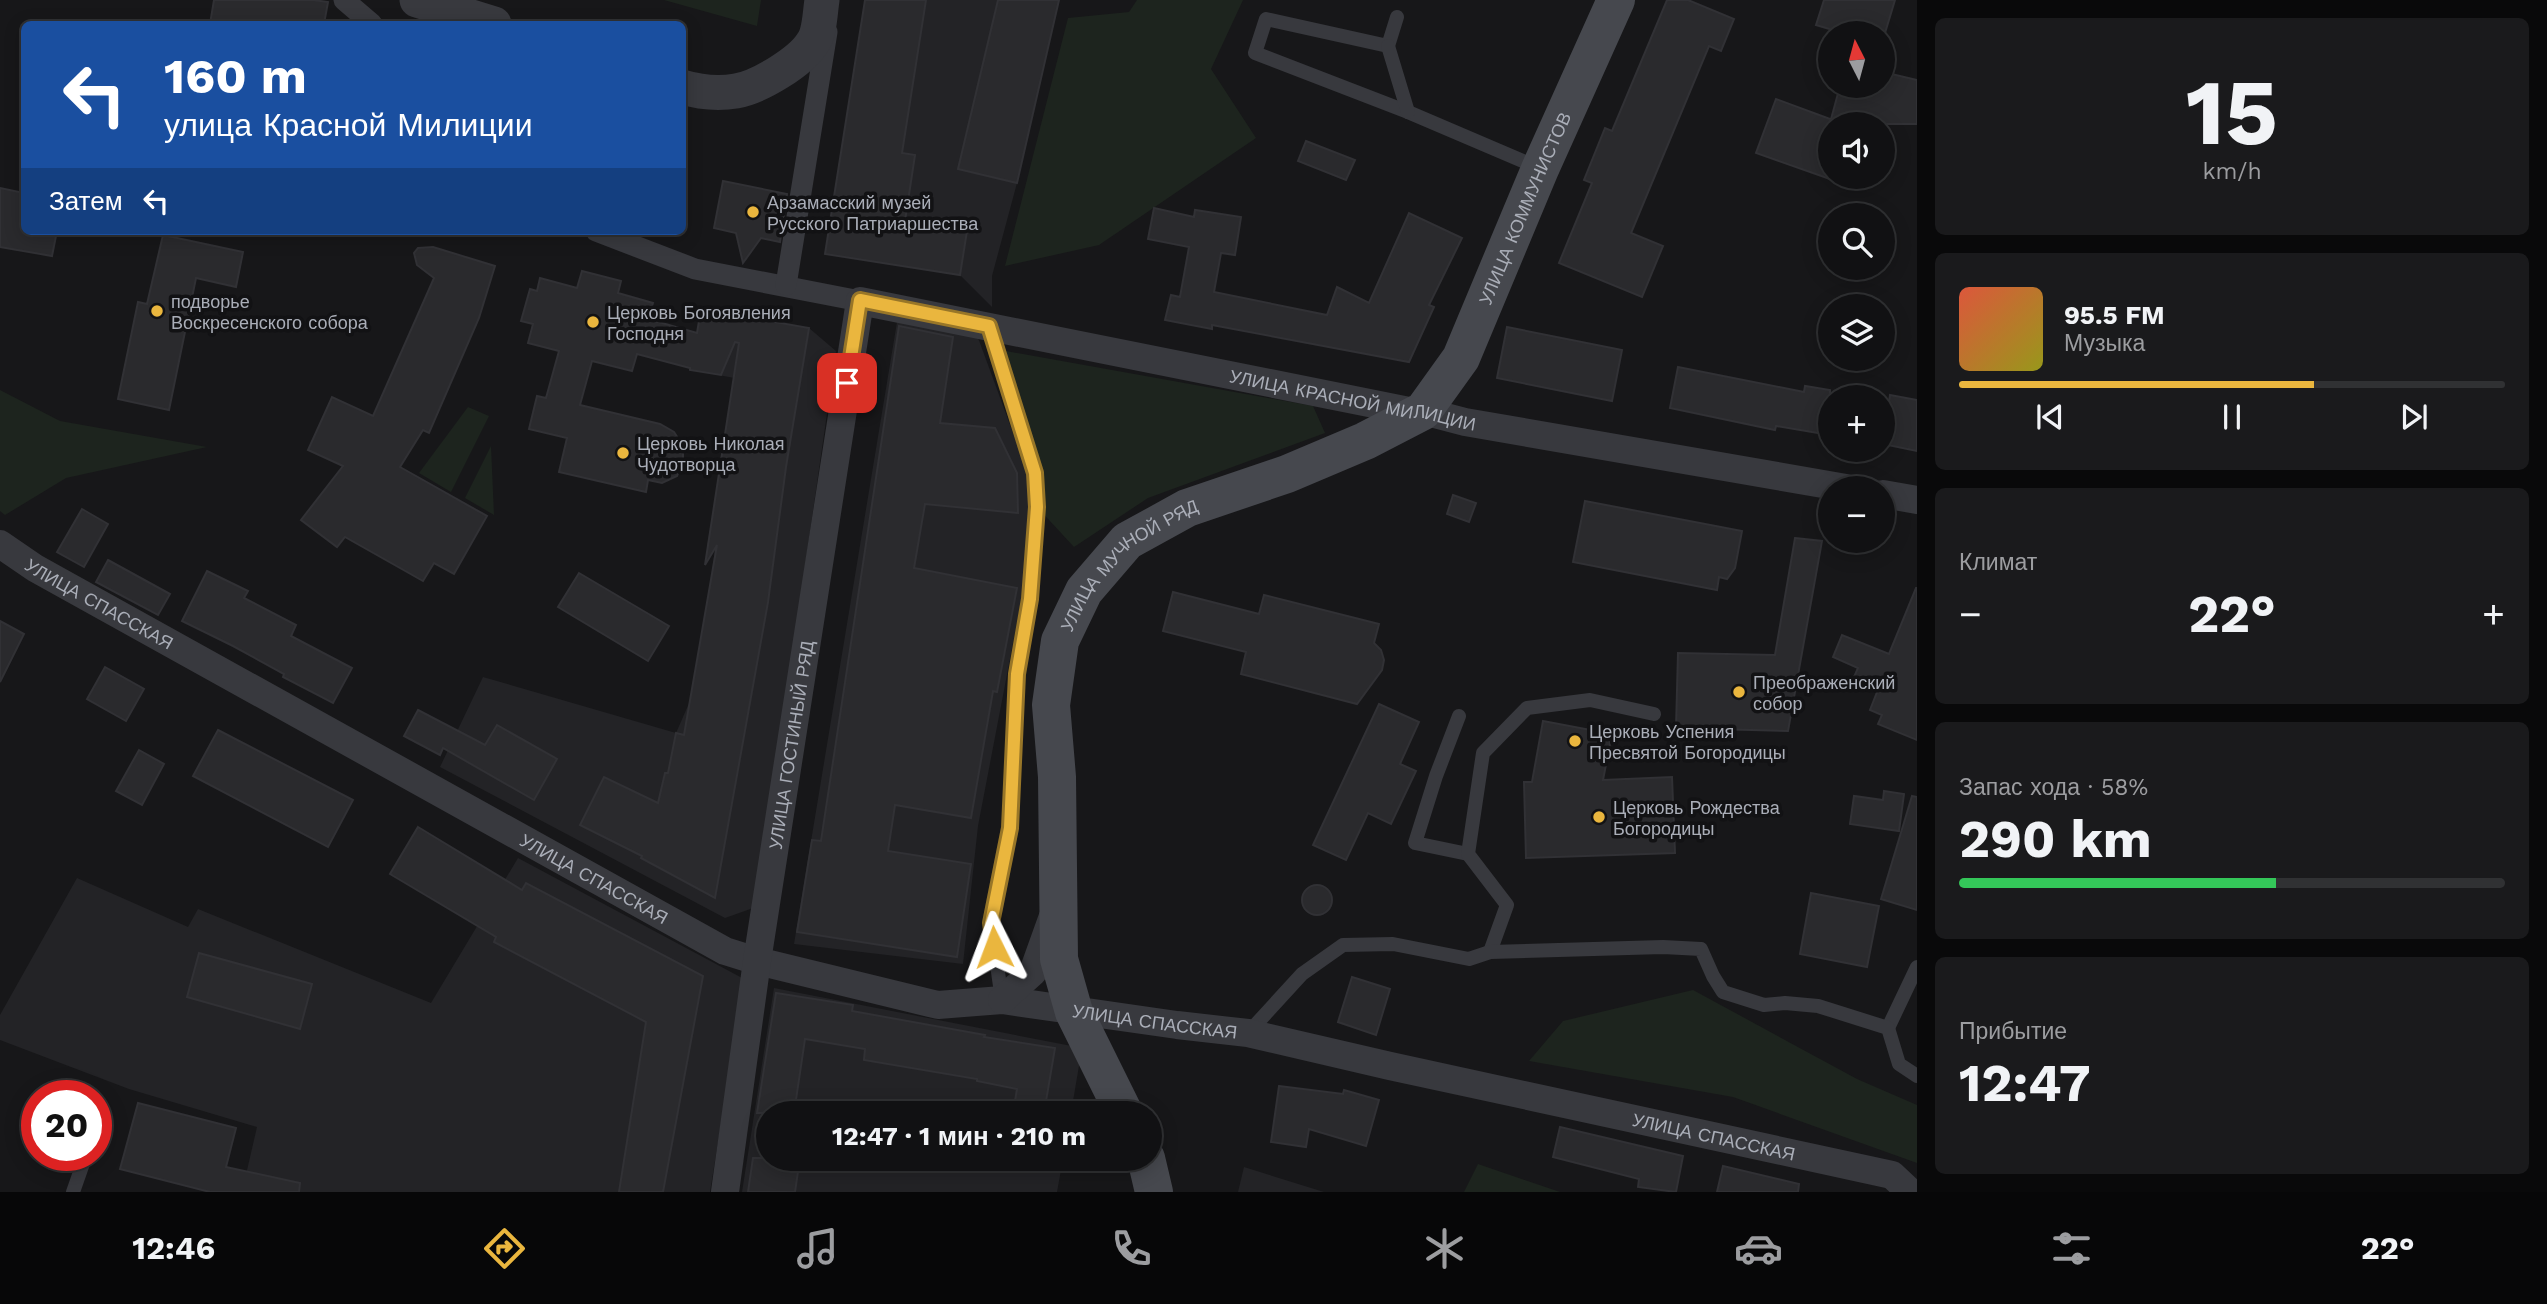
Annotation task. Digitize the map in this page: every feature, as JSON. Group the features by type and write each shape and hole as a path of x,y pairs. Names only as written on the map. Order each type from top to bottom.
{"main road":[{"name":"УЛИЦА КОММУНИСТОВ","path":"1423,411 1461,358 1540,169 1616,0"},
{"name":"УЛИЦА МУЧНОЙ РЯД","path":"1118,1101 1074,1012 1059,959 1057,777 1051,705 1060,641 1084,591 1127,541 1187,508 1287,474 1365,441 1423,411"},
{"path":"1149,1171 1154,1192"}],"street":[{"path":"344,0 368,21"},
{"path":"417,0 484,21"},
{"path":"686,88 697,92 737,91 768,78 799,59 814,41 822,0"},
{"path":"786,285 832,0"},
{"path":"606,235 695,269 860,300"},
{"name":"УЛИЦА КРАСНОЙ МИЛИЦИИ","path":"860,300 1409,411 1423,411 1465,422 1818,483"},
{"name":"УЛИЦА ГОСТИНЫЙ РЯД","path":"725,1192 757,961 860,300"},
{"path":"1895,496 1917,500"},
{"name":"УЛИЦА СПАССКАЯ","path":"0,544 35,568 725,951 939,1005 1002,1000 1074,1012 1248,1033 1892,1175 1910,1192"},
{"name":"УЛИЦА МУЧНОЙ РЯД","path":"1002,1000 1033,972 1051,927 1057,871"}],"lane":[{"path":"1397,17 1388,46 1408,112"},
{"path":"1388,46 1266,19 1255,53 1408,112 1540,169"},
{"path":"989,326 1035,473 1037,507 1030,599 1017,674 1010,828 991,923 1002,1000"},
{"path":"1468,854 1483,752 1527,708 1590,700 1654,714"},
{"path":"1459,716 1415,843 1468,854 1507,905 1490,952"},
{"path":"1248,1033 1302,974 1343,945 1393,944 1469,959 1490,952 1663,947 1701,949 1723,992 1764,1005 1786,1003 1818,1006 1888,1028"},
{"path":"1917,967 1888,1028 1899,1064 1917,1076"},
{"path":"73,1192 80,1171"}],"shaded area":[{"path":"664,0 761,0 757,26"},
{"path":"926,0 1059,0 1017,183 992,276 992,307 960,275 967,231 905,221 915,155 902,153"},
{"path":"1137,0 1243,0 1211,69 1256,138 1099,245 1005,266 1068,18 1129,12"},
{"path":"701,309 809,328 836,351 756,907 725,918 440,767 483,677 676,733 690,701 709,593 715,549 707,547 722,457 774,385 690,370"},
{"path":"897,322 977,335 1030,479 1023,591 978,826 963,964 794,944"},
{"path":"1006,351 1313,406 1325,433 1148,498 1074,547 1037,507 1035,473"},
{"path":"0,390 60,421 207,447 66,478 5,515 0,511"},
{"path":"468,407 489,416 451,492 419,473"},
{"path":"491,446 494,515 465,498"},
{"path":"518,858 744,979 710,1192 242,1192 257,1127 129,1089 112,1083 112,1080 105,1080 0,1040 0,1015 77,878 188,927 198,909 431,1003"},
{"path":"774,988 1082,1048 1073,1101 756,1101"},
{"path":"1693,990 1857,1079 1917,1105 1917,1163 1733,1097 1529,1061 1563,1021"},
{"path":"756,1103 756,1171 1061,1171 1057,1192 742,1192"},
{"path":"1478,1164 1560,1192 1464,1192"},
{"path":"1244,1167 1324,1192 1238,1192"}],"building":[{"path":"214,0 328,2 325,21 210,21"},
{"path":"865,0 926,0 902,153 915,155 905,221 967,231 960,275 825,254"},
{"path":"998,0 1059,0 1017,183 958,169"},
{"path":"1667,0 1688,0 1734,19 1721,51 1709,46 1631,233 1663,246 1642,297 1559,263 1592,183 1584,180 1605,128 1612,131"},
{"path":"1824,0 1895,0 1889,21 1818,21 1816,25"},
{"path":"1895,75 1917,80 1917,124 1895,124 1895,112 1833,112 1837,98 1895,98"},
{"path":"1776,99 1818,115 1818,175 1756,153"},
{"path":"1306,141 1355,160 1346,180 1298,161"},
{"name":"Арзамасский музей Русского Патриаршества","path":"723,181 787,194 780,242 761,238 743,263 736,233 714,228"},
{"path":"0,188 21,192 21,235 56,235 52,256 0,247"},
{"path":"1154,208 1194,217 1195,210 1241,217 1235,255 1221,253 1214,292 1327,315 1337,287 1369,303 1409,213 1462,238 1429,305 1434,307 1409,362 1212,325 1212,329 1165,320 1171,295 1180,297 1189,247 1148,239"},
{"path":"163,235 243,252 236,287 196,278 169,410 118,399 138,302 147,304"},
{"path":"433,247 495,266 479,318 429,433 423,430 400,467 487,516 454,574 434,563 423,581 345,537 337,547 301,520 343,466 308,450 332,397 373,416 434,278 417,265 414,253 418,248"},
{"path":"582,271 621,281 618,293 653,303 648,319 697,333 701,309 809,328 786,467 768,602 715,898 641,858 642,856 580,825 604,777 658,803 665,773 668,773 676,733 684,735 717,545 705,565 739,343 735,342 721,375 690,370 637,354 632,371 592,361 580,405 660,424 674,432 683,446 683,461 677,476 662,483 648,480 646,492 559,472 567,438 529,429 537,396 546,398 559,351 528,343 533,324 521,321 530,289 537,291 540,278 577,288"},
{"path":"899,326 953,337 940,423 995,428 1017,473 1018,513 925,504 914,568 1017,588 997,692 993,691 971,818 895,805 888,851 971,864 957,957 797,932 812,840 821,841"},
{"path":"1507,327 1622,350 1612,401 1497,378"},
{"path":"1678,367 1804,392 1805,386 1818,388 1818,433 1776,426 1775,430 1670,408"},
{"path":"1895,396 1917,400 1917,451 1895,446"},
{"path":"1453,495 1476,503 1469,522 1447,514"},
{"path":"1585,501 1742,531 1735,568 1727,579 1719,577 1717,590 1573,562"},
{"path":"82,509 108,524 84,567 57,552"},
{"name":"Преображенский собор","path":"1795,538 1818,541 1820,553 1788,731 1676,728 1678,653 1775,655"},
{"path":"108,560 170,594 158,615 96,582"},
{"path":"207,571 248,591 244,598 296,625 291,636 352,668 333,703 283,677 284,674 233,646 182,621"},
{"path":"579,573 669,626 648,661 558,607"},
{"path":"1916,588 1917,740 1878,724 1882,715 1870,710 1879,687 1854,677 1858,668 1833,657 1842,635 1889,654"},
{"path":"1173,592 1259,614 1264,595 1379,624 1374,643 1381,650 1384,660 1382,670 1357,704 1241,674 1246,652 1163,631"},
{"path":"0,621 24,634 0,682"},
{"path":"105,667 144,689 126,721 87,699"},
{"path":"1379,704 1419,722 1400,764 1416,771 1391,824 1368,813 1346,860 1313,845"},
{"path":"418,710 485,745 497,725 557,759 534,800 443,748 440,755 404,736"},
{"name":"Церковь Рождества Богородицы","path":"1543,721 1612,734 1603,780 1672,777 1675,853 1526,858 1524,782 1532,782"},
{"path":"218,730 353,800 328,847 193,776"},
{"path":"139,750 164,764 142,805 116,791"},
{"path":"1884,791 1904,794 1899,831 1850,824 1854,796 1883,800"},
{"path":"1912,796 1917,797 1917,910 1881,899"},
{"path":"418,827 522,890 526,883 703,976 663,1192 619,1192 646,1022 494,942 496,937 390,874"},
{"path":"1317,885 1323,886 1331,894 1331,906 1323,914 1317,915 1311,914 1303,906 1302,900 1303,894 1311,886"},
{"path":"1811,893 1879,906 1867,967 1800,954"},
{"path":"199,953 312,984 300,1029 187,997"},
{"path":"1352,977 1390,989 1376,1035 1338,1022"},
{"path":"776,993 853,1005 852,1011 1055,1048 1046,1101 1015,1101 1017,1089 977,1079 864,1060 865,1049 805,1039 796,1101 759,1101"},
{"path":"1279,1086 1343,1094 1344,1090 1379,1100 1366,1146 1309,1129 1306,1147 1271,1142"},
{"path":"138,1103 236,1128 226,1167 300,1183 299,1192 210,1192 120,1169"},
{"path":"1560,1127 1683,1156 1676,1192 1638,1187 1639,1179 1553,1157"},
{"path":"753,1158 756,1158 756,1171 798,1171 795,1192 748,1192"},
{"path":"1723,1166 1799,1184 1798,1192 1717,1192"}],"place":[{"name":"Арзамасский музей Русского Патриаршества","path":"753,212"},
{"name":"подворье Воскресенского собора","path":"157,311"},
{"name":"Церковь Богоявления Господня","path":"593,322"},
{"name":"Церковь Николая Чудотворца","path":"623,453"},
{"name":"Преображенский собор","path":"1739,692"},
{"name":"Церковь Успения Пресвятой Богородицы","path":"1575,741"},
{"name":"Церковь Рождества Богородицы","path":"1599,817"}],"route":[{"path":"847,383 860,300 989,326 1001,357 1035,473 1037,507 1030,599 1017,674 1010,828 991,923 994,947"}]}
